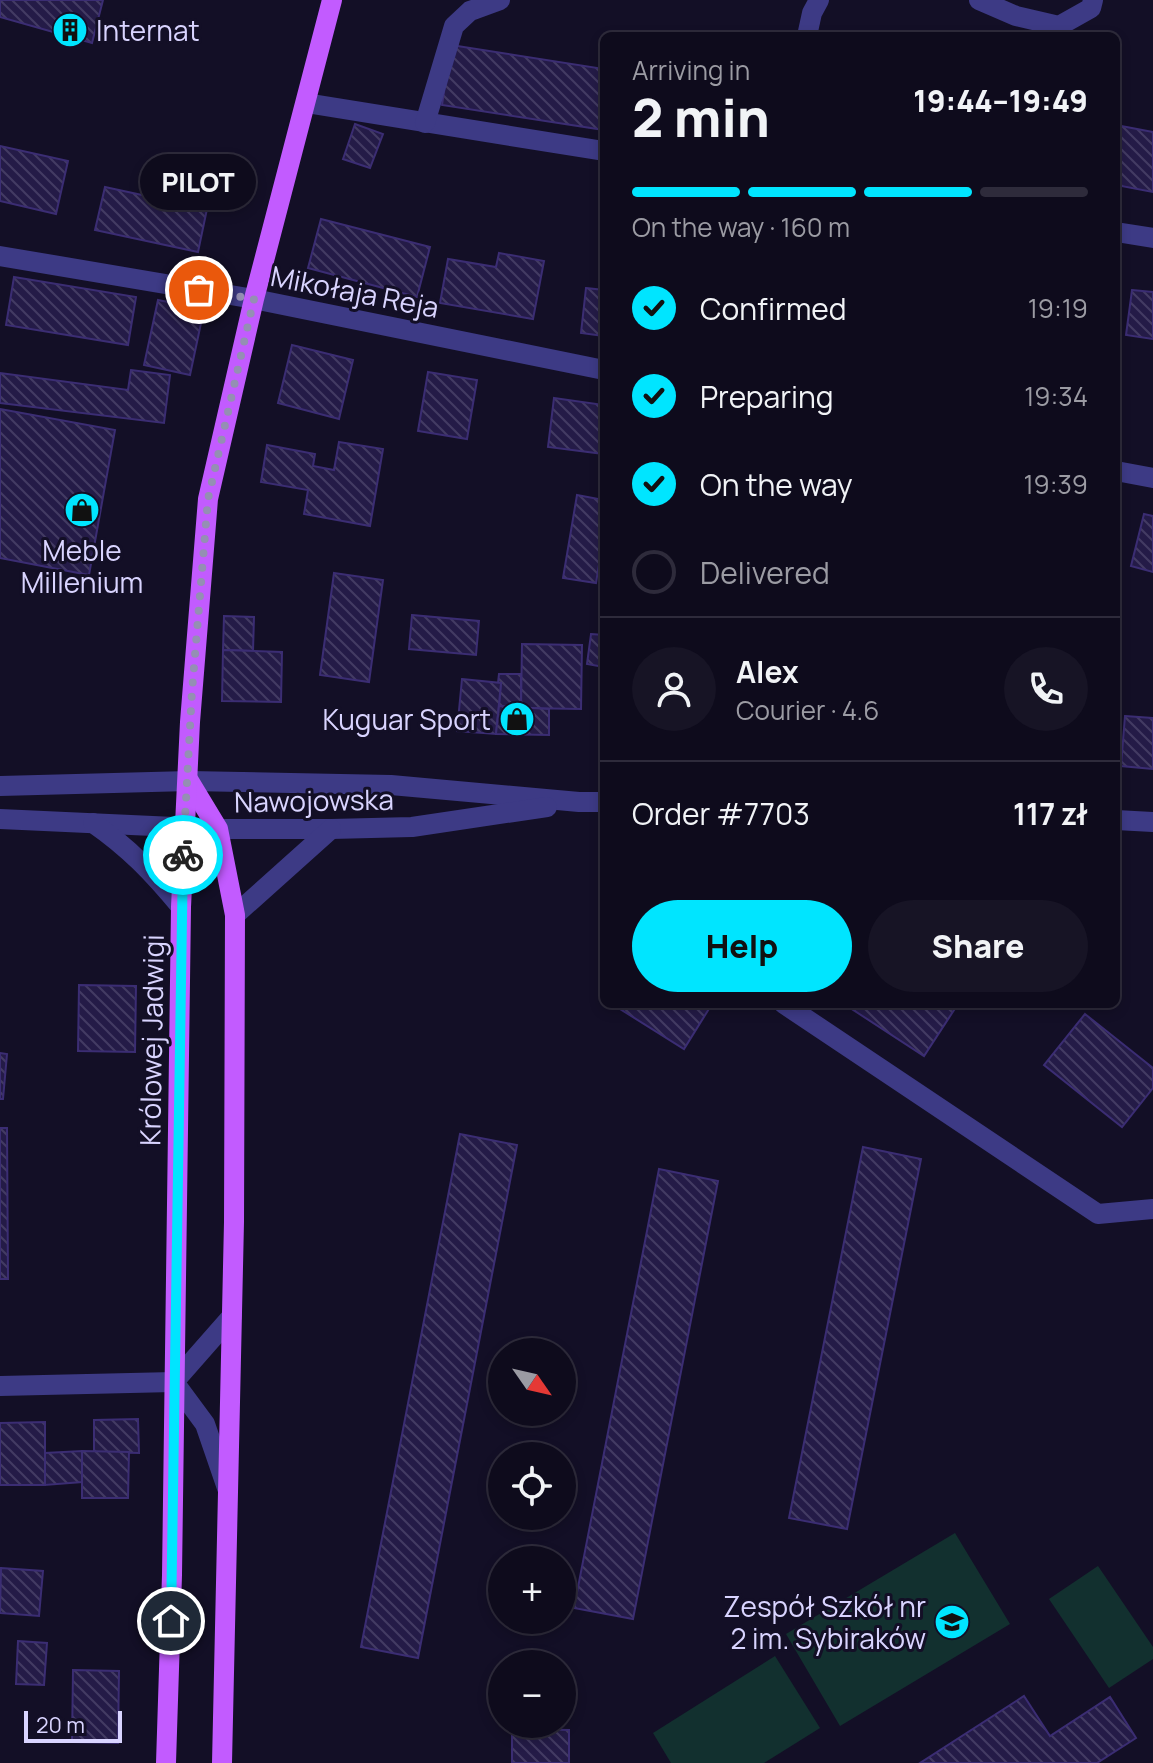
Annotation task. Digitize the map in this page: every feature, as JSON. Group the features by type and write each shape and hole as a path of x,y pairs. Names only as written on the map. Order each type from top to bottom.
{"main road":[{"name":"Królowej Jadwigi","path":"166,1763 181,907 190,722 208,499 254,299 332,0"},
{"path":"189,781 218,829 235,915 232,1316 222,1763"}],"street":[{"path":"425,123 454,26 470,11 500,0"},
{"path":"808,32 819,0"},
{"path":"979,0 1016,16 1059,26 1091,8 1093,0"},
{"path":"306,103 600,150"},
{"path":"1120,233 1153,238"},
{"name":"Mikołaja Reja","path":"0,256 254,299 600,369"},
{"path":"1120,472 1153,478"},
{"name":"Nawojowska","path":"0,786 189,781 391,785 600,802"},
{"name":"Nawojowska","path":"0,819 218,829 412,827 579,802"},
{"path":"1120,820 1153,822"},
{"path":"93,823 148,867 181,907"},
{"path":"235,915 331,829"},
{"path":"790,1008 1098,1214 1153,1209"},
{"path":"0,1386 174,1382 232,1316"},
{"path":"174,1382 205,1424 227,1488"}],"green space":[{"path":"955,1533 1010,1624 840,1726 786,1634"},
{"path":"1098,1566 1153,1647 1153,1659 1109,1688 1049,1599"},
{"path":"775,1656 820,1728 764,1763 671,1763 653,1733"}],"building":[{"name":"Internat","path":"0,0 103,0 92,43 0,17"},
{"path":"451,45 600,68 600,129 442,105"},
{"path":"355,124 383,134 370,168 343,159"},
{"path":"1120,126 1153,132 1153,192 1120,186"},
{"path":"0,146 68,161 56,214 0,201"},
{"path":"105,187 207,209 198,252 95,230"},
{"path":"321,219 430,247 417,297 308,268"},
{"path":"499,253 544,261 533,319 440,303 448,259 496,267"},
{"path":"14,277 136,297 128,345 6,325"},
{"path":"586,288 600,290 600,335 581,333"},
{"path":"1132,290 1153,292 1153,339 1126,335"},
{"path":"158,300 204,309 190,375 144,365"},
{"path":"292,345 353,360 339,419 278,403"},
{"path":"131,370 170,375 164,423 0,403 0,373 128,390"},
{"path":"428,372 477,380 467,439 418,431"},
{"path":"554,398 600,404 600,454 548,447"},
{"path":"0,409 115,430 89,575 0,558"},
{"path":"339,442 383,449 370,526 304,514 308,490 261,482 267,445 315,454 313,466 334,470"},
{"path":"577,495 600,499 600,558 596,583 563,578"},
{"path":"1144,514 1153,516 1153,572 1131,566"},
{"path":"334,573 383,580 369,682 320,675"},
{"path":"412,615 479,621 476,655 409,649"},
{"path":"224,616 254,617 253,651 223,650"},
{"path":"591,634 600,635 600,666 587,664"},
{"path":"522,644 582,645 581,709 521,708"},
{"path":"223,650 282,652 281,702 222,701"},
{"path":"499,674 521,674 521,708 499,706"},
{"path":"462,679 501,683 496,734 457,731"},
{"path":"499,706 549,709 549,735 496,734"},
{"path":"1125,716 1153,718 1153,769 1121,766"},
{"path":"79,985 136,986 135,1052 78,1051"},
{"path":"618,1008 710,1008 684,1049"},
{"path":"850,1008 955,1008 924,1056"},
{"path":"1085,1014 1153,1068 1153,1088 1122,1127 1044,1065"},
{"path":"0,1053 7,1054 3,1099 0,1099"},
{"path":"0,1128 7,1128 8,1279 0,1279"},
{"path":"460,1134 517,1145 418,1658 361,1647"},
{"path":"863,1147 921,1159 847,1529 789,1518"},
{"path":"659,1169 718,1181 633,1619 576,1608"},
{"path":"138,1419 139,1453 94,1452 94,1420"},
{"path":"45,1422 45,1485 0,1485 0,1423"},
{"path":"82,1451 129,1452 128,1498 82,1498"},
{"path":"82,1451 82,1482 45,1485 45,1453"},
{"path":"1,1568 43,1571 39,1616 0,1613"},
{"path":"18,1641 47,1643 44,1685 16,1684"},
{"path":"73,1670 119,1671 118,1743 72,1742"},
{"path":"1024,1696 1050,1736 1110,1697 1136,1738 1097,1763 920,1763"},
{"path":"512,1738 569,1738 569,1763 512,1763"}],"way so far":[{"path":"183,855 192,691 208,499 254,299 199,290"}],"place":[{"name":"Internat","path":"70,30"},
{"name":"PILOT","path":"199,290"},
{"name":"Meble Millenium","path":"82,510"},
{"name":"Kuguar Sport","path":"517,719"},
{"name":"Zespół Szkół nr 2 im. Sybiraków","path":"952,1622"}],"route":[{"path":"171,1621 183,855"}]}
